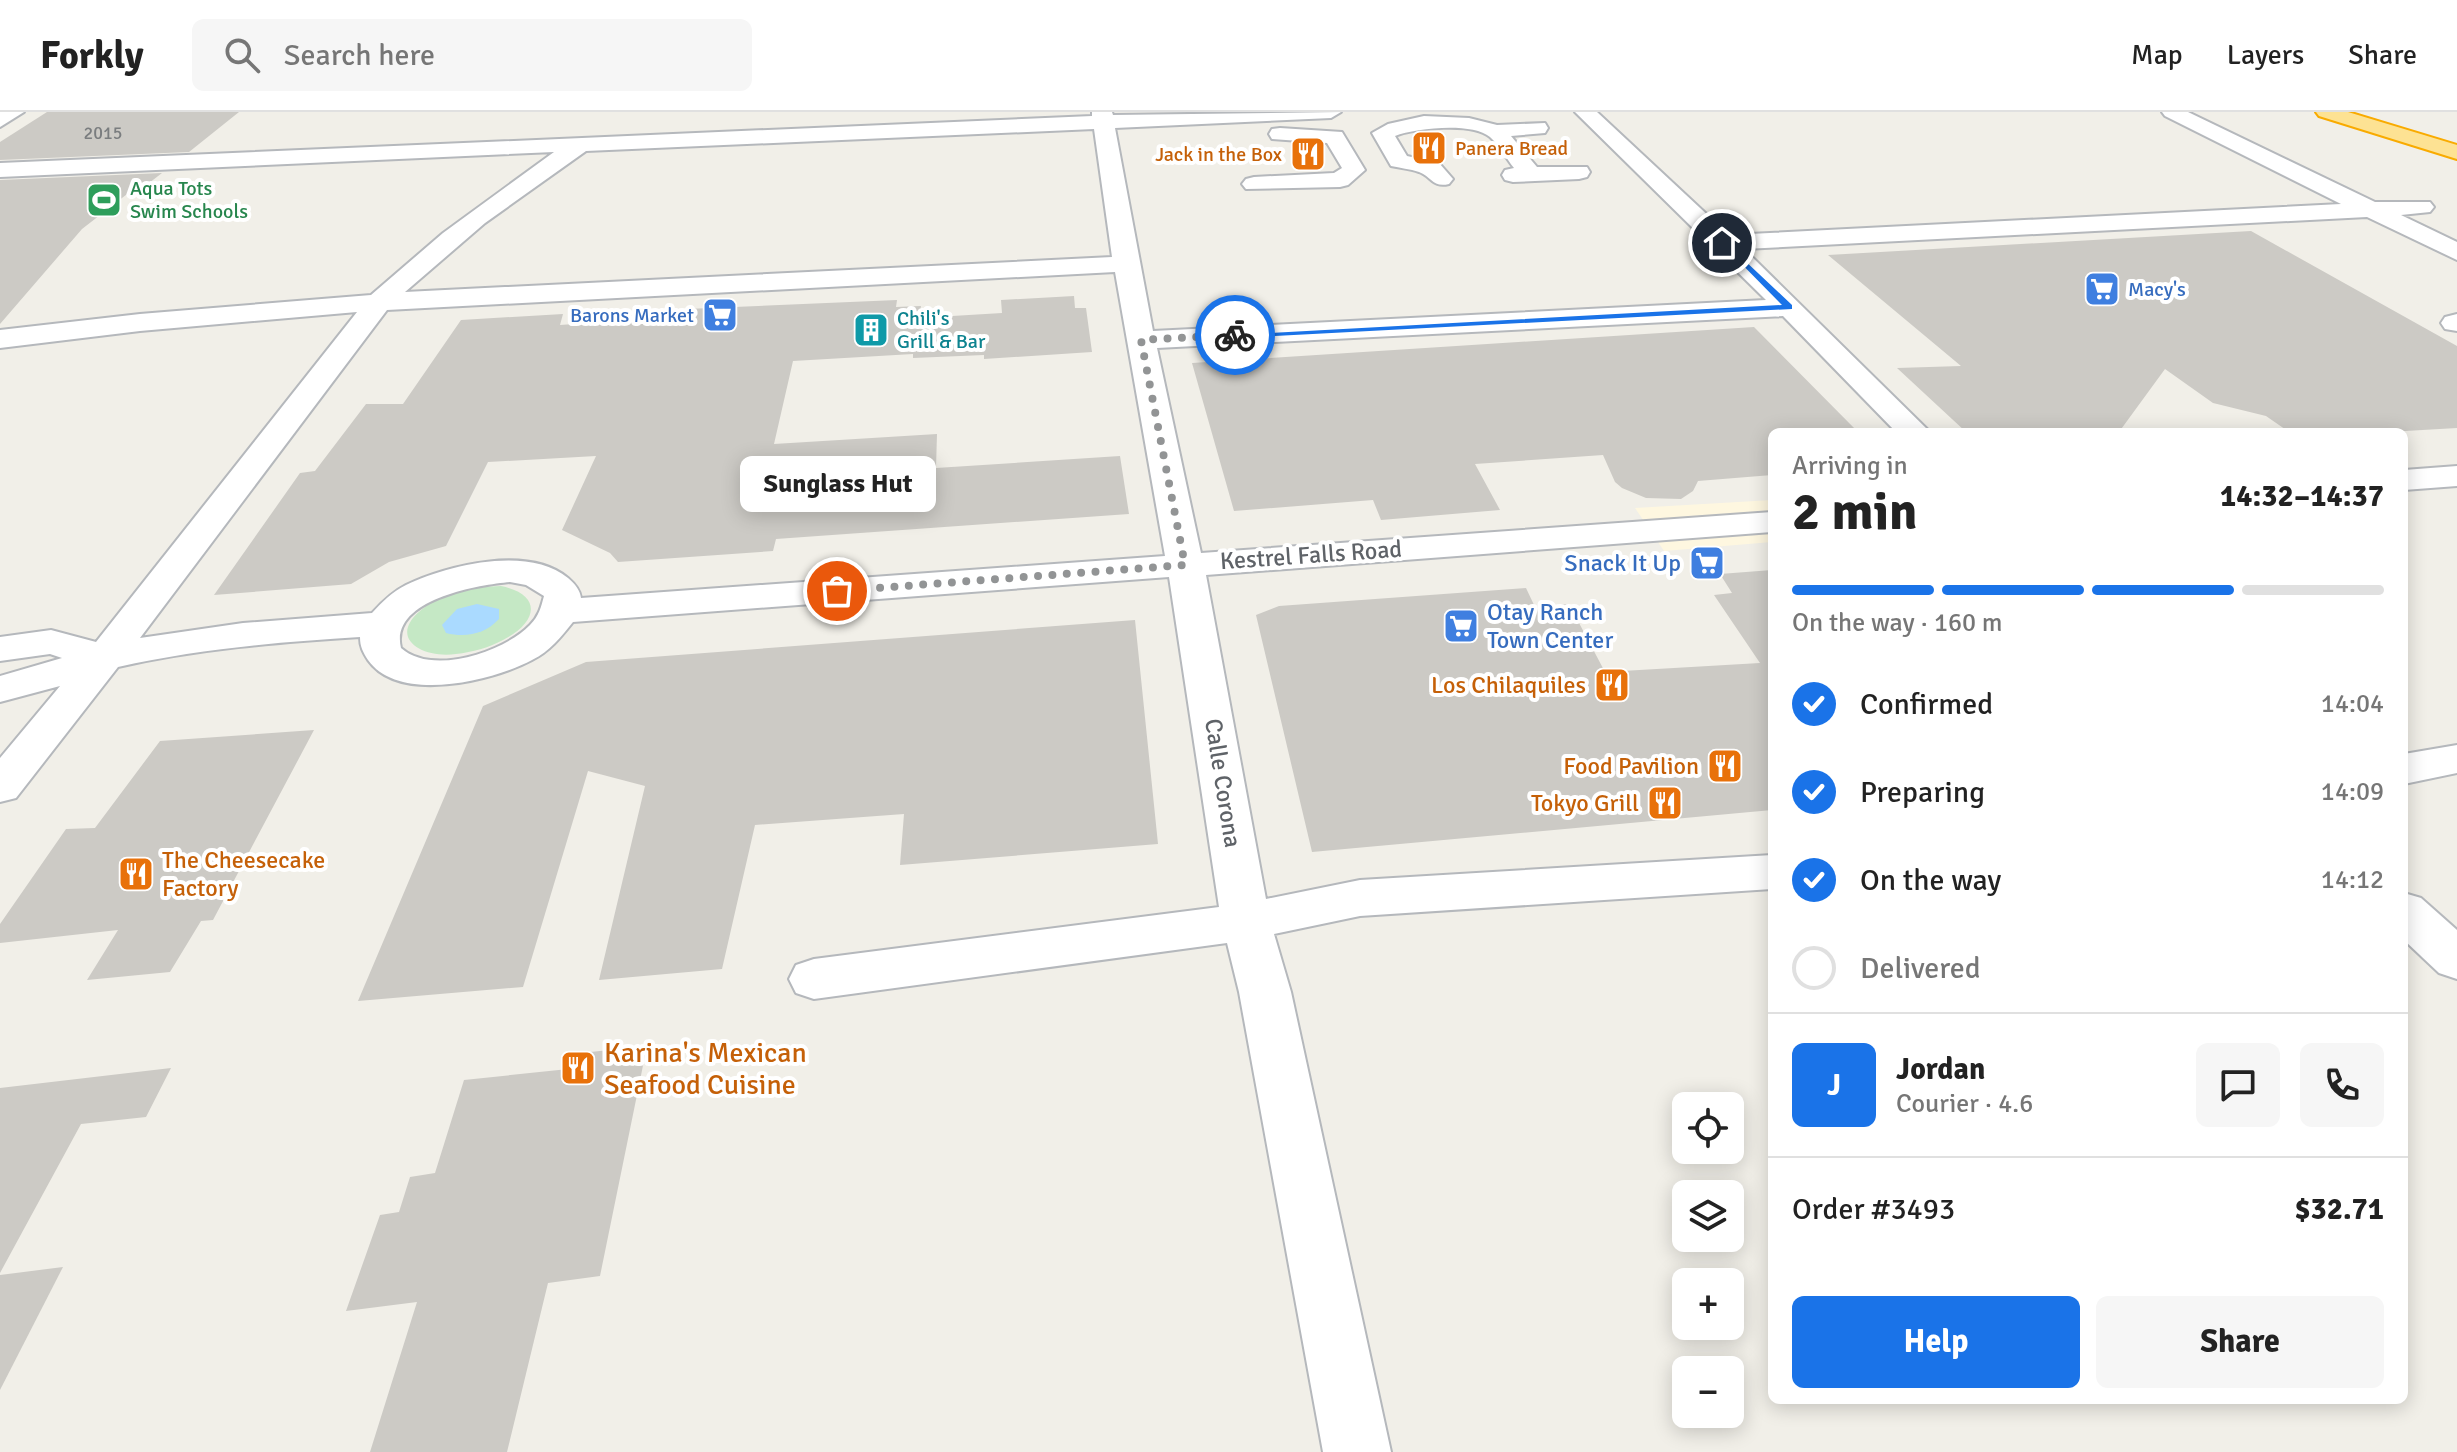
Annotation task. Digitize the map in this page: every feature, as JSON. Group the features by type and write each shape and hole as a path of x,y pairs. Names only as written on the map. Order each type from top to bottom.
{"highway":[{"path":"2326,112 2457,152"}],"street":[{"path":"0,121 14,112"},
{"path":"0,170 581,145 1112,132 1331,112"},
{"path":"1585,112 1789,307 1910,428"},
{"path":"2172,112 2457,252"},
{"path":"0,787 106,658 379,302 424,258 521,184 622,123"},
{"path":"1441,179 1431,168 1399,161 1383,133 1400,126 1459,123 1479,124 1496,131 1537,128"},
{"path":"1496,131 1522,175 1579,172"},
{"name":"Calle Corona","path":"1112,132 1126,264 1185,565 1246,922 1265,992 1357,1452"},
{"path":"1254,184 1340,180 1354,170 1334,137 1311,133 1264,137"},
{"path":"1722,243 2422,207"},
{"path":"0,339 75,329 379,302 1126,264"},
{"path":"1141,340 1789,307"},
{"path":"2408,480 2457,476"},
{"name":"Kestrel Falls Road","path":"562,611 1768,522"},
{"path":"522,572 553,582 563,595 562,611 553,627 522,650 479,667 448,672 420,671 398,665 383,654 379,640 384,624 399,607 423,592 450,580 481,573 522,572"},
{"path":"0,689 106,658 211,641 384,624"},
{"path":"0,649 51,642 106,658"},
{"path":"2408,768 2457,759"},
{"path":"814,979 1246,922 1360,898 1768,872"},
{"path":"2408,915 2457,959"}],"shaded area":[{"path":"1768,500 1768,542 1664,551 1635,508"}],"green space":[{"path":"501,586 524,596 531,610 529,618 514,633 492,645 456,654 431,653 412,644 408,628 413,618 425,607 461,591"}],"water":[{"path":"477,604 499,609 499,619 475,634 446,633 442,625 457,609"}],"building":[{"path":"47,112 239,112 189,152 0,160 0,142"},
{"path":"162,173 140,190 131,191 82,229 0,324 0,180"},
{"path":"2251,231 2457,346 2457,428 2408,431 2408,428 2283,428 2266,416 2213,403 2165,369 2122,428 1962,428 1897,368 1961,366 1828,255"},
{"path":"1074,296 1075,308 1086,308 1092,352 984,359 984,355 913,358 913,354 793,361 774,444 937,434 936,468 1120,456 1129,514 776,539 773,551 618,562 610,553 562,530 596,456 488,462 446,546 389,562 351,584 214,595 300,473 315,471 366,404 403,404 461,320 563,314 560,325 646,319 663,310 897,300 896,307 921,306 919,318 1002,313 1001,300"},
{"path":"1754,327 1854,428 1768,428 1768,475 1698,481 1693,491 1681,499 1646,498 1622,488 1615,482 1603,455 1475,464 1500,510 1381,520 1373,500 1234,511 1192,363"},
{"path":"1768,570 1768,810 1312,852 1256,615 1279,606 1526,588 1535,607 1569,604 1605,672 1760,663 1714,595 1732,593 1720,574"},
{"path":"1135,620 1158,844 900,865 904,814 755,825 722,969 599,980 645,786 588,771 523,987 358,1001 483,706 586,662"},
{"name":"The Cheesecake Factory","path":"314,730 213,920 201,921 170,972 87,980 118,930 0,943 0,924 66,829 95,828 160,741"},
{"path":"647,1046 600,1276 548,1283 507,1452 370,1452 417,1302 346,1311 380,1215 399,1212 410,1177 435,1173 464,1080 578,1068 581,1053"},
{"path":"171,1068 146,1117 81,1124 0,1273 0,1088"},
{"path":"63,1267 0,1390 0,1275"}],"way so far":[{"path":"837,591 1185,565 1141,340 1235,335"}],"place":[{"name":"Panera Bread","path":"1429,148"},
{"name":"Jack in the Box","path":"1308,154"},
{"name":"Aqua Tots Swim Schools","path":"104,200"},
{"name":"Macy's","path":"2102,289"},
{"name":"Barons Market","path":"720,315"},
{"name":"Chili's Grill & Bar","path":"871,330"},
{"name":"Snack It Up","path":"1707,563"},
{"name":"Sunglass Hut","path":"837,591"},
{"name":"Otay Ranch Town Center","path":"1461,626"},
{"name":"Los Chilaquiles","path":"1612,685"},
{"name":"Food Pavilion","path":"1725,766"},
{"name":"Tokyo Grill","path":"1665,803"},
{"name":"The Cheesecake Factory","path":"136,874"},
{"name":"Karina's Mexican Seafood Cuisine","path":"578,1068"}],"route":[{"path":"1235,335 1789,307 1722,243"}]}
